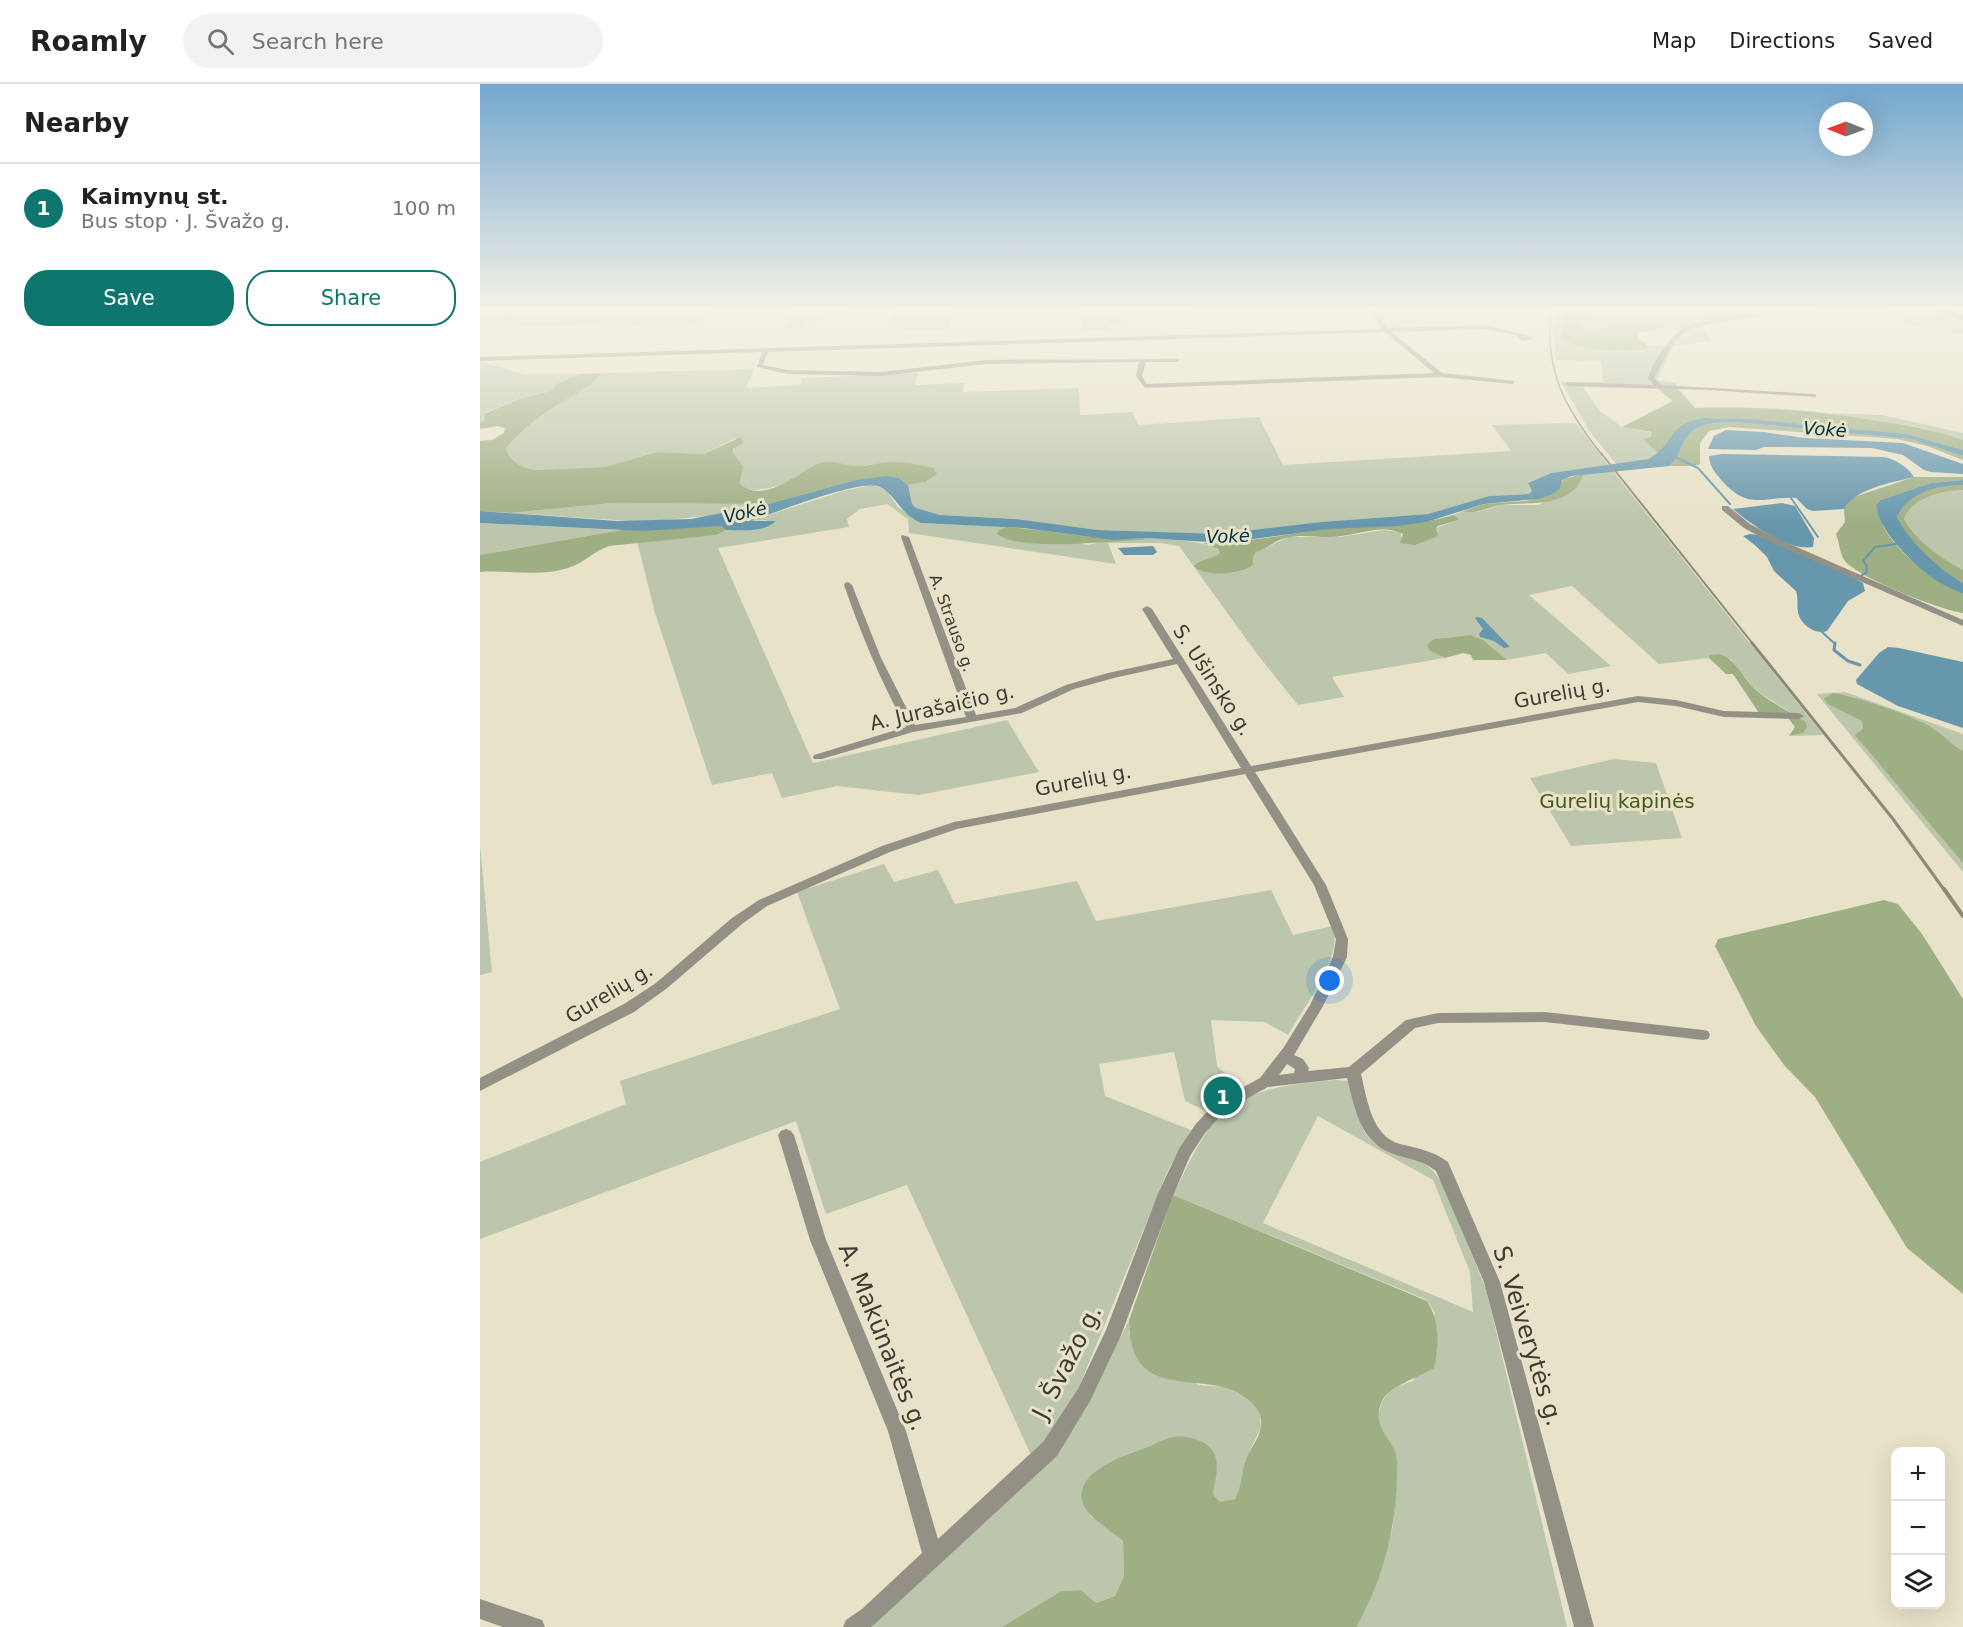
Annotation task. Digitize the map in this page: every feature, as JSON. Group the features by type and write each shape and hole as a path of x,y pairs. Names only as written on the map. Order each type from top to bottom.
{"street":[{"path":"1141,380 1145,386 1306,380"},
{"path":"1491,380 1512,382"},
{"path":"1633,386 1648,380"},
{"path":"1652,380 1660,386"},
{"path":"1568,384 1660,386 1814,396"},
{"path":"1725,507 1755,531 1963,623"},
{"name":"A. Strauso g.","path":"905,537 950,665 972,719"},
{"path":"848,585 889,688 912,729"},
{"name":"S. Ušinsko g.","path":"1147,609 1320,885 1342,939 1340,957 1316,1006"},
{"name":"A. Jurašaičio g.","path":"818,757 912,729 1018,711 1070,687 1112,675 1178,661"},
{"name":"Gurelių g.","path":"480,1085 629,1008 661,986 737,921 764,903 886,849 973,820 1638,699 1676,703 1724,714 1798,716"},
{"name":"J. Švažo g.","path":"1265,1082 1283,1059 1316,1006"},
{"path":"1353,1072 1411,1024 1438,1018 1545,1017 1703,1035"},
{"path":"1283,1059 1289,1058 1299,1063 1302,1068 1300,1077"},
{"name":"J. Švažo g.","path":"853,1627 869,1616 1050,1449 1084,1395 1114,1332 1165,1196 1184,1153 1200,1129 1221,1106 1265,1082 1353,1072"},
{"name":"S. Veiverytės g.","path":"1353,1072 1368,1125 1378,1140 1389,1148 1433,1159 1442,1167 1492,1281 1584,1627"},
{"name":"A. Makūnaitės g.","path":"786,1135 818,1240 897,1431 933,1557"},
{"path":"480,1610 535,1627"}],"green space":[{"path":"480,380 570,380 551,391 518,399 486,412 484,414 486,420 480,422"},
{"path":"566,380 595,380 533,422 506,448 513,460 525,468 535,470 605,467 657,452 704,454 741,437 744,442 733,449 733,453 743,466 740,484 750,490 762,491 773,488 824,462 856,466 888,462 903,463 934,468 937,474 925,482 908,485 899,478 856,480 768,504 612,503 510,513 480,511 480,441 492,440 504,433 505,428 497,426 480,429 480,422 485,420 484,414 519,399 551,391 557,384"},
{"path":"595,380 749,380 746,388 800,385 802,380 916,380 915,385 964,383 963,392 1079,388 1080,415 1133,412 1138,425 1259,417 1283,465 1511,451 1492,425 1576,423 1608,465 1551,473 1528,483 1532,491 1530,494 1489,496 1428,514 1205,534 1098,530 1016,519 940,515 916,508 912,504 908,485 925,482 892,462 857,466 818,464 788,483 755,490 744,488 740,484 743,466 733,453 736,438 704,454 657,452 605,467 535,470 525,468 510,457 506,448 519,434 556,406"},
{"path":"1603,380 1657,380 1676,383 1678,389 1583,387 1600,411 1622,427 1653,433 1644,439 1659,454 1649,459 1617,465 1590,432 1561,382 1603,382"},
{"path":"1657,388 1678,389 1695,408 1766,408 1856,417 1921,428 1963,440 1963,450 1907,434 1719,418 1698,420 1683,426 1671,436 1659,454 1643,439 1651,436 1652,432 1622,427 1673,401"},
{"path":"1830,413 1882,415 1963,433 1963,440 1924,428"},
{"path":"1735,422 1910,439 1963,456 1963,460 1927,446 1897,439 1729,427 1709,431 1700,443 1700,464 1669,466 1688,435 1700,427"},
{"path":"1612,470 1823,735 1789,736 1803,733 1806,722 1752,686 1731,659 1709,655 1709,658 1659,664 1572,586 1529,595 1611,666 1568,674 1546,653 1507,660 1481,640 1467,636 1434,639 1430,651 1445,658 1332,677 1344,697 1298,705 1257,654 1179,546 1160,543 1108,543 1116,564 909,533 908,519 887,504 860,509 847,519 849,527 718,548 813,763 1007,720 1039,772 919,795 837,786 782,798 772,773 712,785 655,613 637,541 717,535 726,530 750,530 767,520 750,521 843,491 873,485 887,491 898,507 921,523 1007,527 1002,529 1088,545 1104,541 1143,540 1145,538 1186,541 1216,548 1221,553 1216,557 1198,562 1253,565 1256,552 1289,537 1340,537 1384,530 1400,532 1402,538 1438,532 1436,528 1457,520 1458,518 1453,515 1463,511 1478,512 1500,505 1539,505 1581,481 1584,474"},
{"path":"1584,474 1578,486 1559,499 1548,502 1500,505 1473,512 1463,511 1485,504 1525,501 1551,495 1564,479"},
{"path":"1914,477 1963,477 1963,480 1931,483 1881,500 1883,525 1891,539 1919,567 1963,594 1963,613 1919,600 1882,584 1853,568 1842,555 1836,534 1845,522 1844,509 1851,498"},
{"path":"1946,485 1963,485 1963,490 1946,492 1921,500 1908,511 1904,519 1915,535 1930,548 1963,570 1963,583 1944,570 1916,545 1897,516 1906,504 1918,495"},
{"path":"1963,490 1963,570 1930,548 1915,535 1904,519 1908,511 1921,500 1946,492"},
{"path":"612,503 768,504 717,515 645,522 510,513"},
{"path":"1453,515 1458,520 1438,526 1436,537 1415,545 1400,543 1403,534 1385,530 1337,537 1296,536 1282,539 1256,552 1253,565 1241,571 1214,573 1199,570 1194,566 1220,553 1218,549 1203,543 1249,540 1342,527 1406,524"},
{"path":"480,523 621,530 480,555"},
{"path":"721,526 726,530 717,535 609,546 574,566 557,571 480,572 480,555 621,530"},
{"path":"1007,527 1093,537 1145,538 1143,540 1067,544 1026,543 1009,540 997,534 999,530"},
{"path":"1471,635 1483,640 1507,660 1473,660 1471,655 1463,653 1445,658 1430,651 1427,645 1434,639"},
{"path":"1719,654 1733,662 1762,695 1806,722 1807,727 1803,733 1789,736 1795,727 1785,714 1759,713 1733,674 1726,674 1709,658 1709,655"},
{"path":"1845,692 1963,734 1963,872 1817,694"},
{"path":"1833,693 1856,698 1908,716 1934,729 1963,751 1963,863 1855,735 1863,729 1862,721 1828,704 1824,699"},
{"name":"Gurelių kapinės","path":"1614,759 1656,763 1682,838 1571,846 1530,778"},
{"path":"480,845 492,972 480,975"},
{"path":"884,864 894,882 938,870 955,904 1077,881 1096,921 1271,890 1293,935 1333,926 1335,938 1328,967 1288,1035 1265,1022 1211,1020 1217,1066 1237,1084 1206,1111 1185,1101 1174,1052 1099,1064 1105,1096 1191,1130 1168,1170 1077,1392 1057,1426 1032,1457 907,1185 826,1214 796,1121 480,1239 480,1162 626,1104 620,1081 840,1009 797,892"},
{"path":"1884,900 1898,904 1922,934 1963,999 1963,1294 1907,1248 1815,1097 1784,1065 1756,1026 1715,946 1718,939"},
{"path":"1334,1080 1349,1081 1364,1131 1376,1145 1425,1164 1444,1186 1486,1289 1567,1627 1357,1627 1381,1573 1393,1526 1397,1460 1392,1446 1381,1431 1378,1417 1382,1401 1393,1388 1413,1381 1435,1313 1427,1300 1173,1195 1206,1134 1231,1106 1274,1089","holes":["1318,1116 1433,1180 1470,1272 1473,1312 1263,1223"]},
{"path":"1173,1195 1427,1301 1431,1309 1437,1333 1434,1368 1396,1387 1384,1397 1381,1403 1379,1421 1396,1454 1395,1504 1381,1572 1357,1627 1002,1627 1061,1591 1081,1590 1096,1603 1115,1596 1124,1576 1123,1541 1093,1518 1082,1500 1082,1489 1087,1480 1105,1465 1174,1437 1191,1438 1207,1445 1216,1458 1217,1468 1213,1494 1220,1502 1235,1499 1238,1494 1246,1459 1261,1426 1256,1407 1235,1391 1157,1376 1143,1366 1133,1348 1129,1320"},
{"path":"1129,1320 1129,1334 1198,1385 1224,1387 1245,1396 1259,1409 1261,1427 1245,1461 1242,1485 1235,1499 1221,1503 1213,1494 1217,1464 1090,1516 1109,1528 1123,1541 1124,1576 1115,1596 1096,1603 1081,1590 1061,1591 1002,1627 870,1627 1089,1402"}],"water":[{"name":"Vokė","path":"1703,418 1747,419 1907,434 1963,450 1963,456 1910,439 1735,422 1713,423 1699,427 1688,435 1669,466 1572,476 1562,480 1560,489 1551,495 1537,499 1484,504 1426,522 1397,526 1329,529 1224,543 1145,538 1115,540 1023,528 921,523 908,515 885,490 870,486 837,492 751,521 776,521 771,525 752,530 726,530 721,526 643,531 480,523 480,511 617,521 691,519 768,504 856,480 887,476 899,478 908,485 912,504 916,508 940,515 1016,519 1098,530 1219,534 1321,522 1428,514 1489,496 1529,494 1532,491 1528,483 1551,473 1649,459 1663,447 1677,429 1691,421"},
{"path":"1726,430 1805,438 1903,443 1963,464 1963,474 1924,470 1903,455 1872,448 1708,449 1714,436"},
{"path":"1722,454 1884,457 1901,464 1914,477 1865,491 1844,509 1813,511 1807,509 1796,498 1756,500 1740,496 1722,481 1712,467 1709,456"},
{"path":"1963,480 1963,485 1943,486 1925,491 1909,501 1897,516 1908,534 1925,554 1963,583 1963,594 1937,581 1909,558 1883,525 1877,504 1881,500 1931,483"},
{"path":"1782,503 1795,506 1814,538 1813,547 1792,545 1770,536 1733,509"},
{"path":"1759,535 1854,578 1863,583 1865,591 1848,601 1827,631 1819,632 1810,629 1799,616 1796,591 1774,571 1767,557 1743,536"},
{"path":"1153,546 1157,552 1153,555 1124,555 1118,548"},
{"path":"1475,618 1482,618 1510,647 1504,648 1494,641 1480,637 1479,634 1483,629"},
{"path":"1888,647 1963,662 1963,728 1898,706 1857,684 1856,680 1879,653"}],"waterway":[{"path":"1675,457 1698,468 1730,504"},
{"path":"1791,498 1818,537"},
{"path":"1862,575 1866,573 1867,566 1863,561 1875,547 1902,543"},
{"path":"1821,631 1835,644"},
{"path":"1835,644 1834,650 1848,661 1860,665"}],"railway":[{"path":"1558,380 1567,404 1602,455"},
{"path":"1601,453 1753,644"},
{"path":"1752,643 1893,819 1945,891"},
{"path":"1944,889 1963,916"}],"place":[{"name":"Kaimynų st.","path":"1223,1096"}]}
